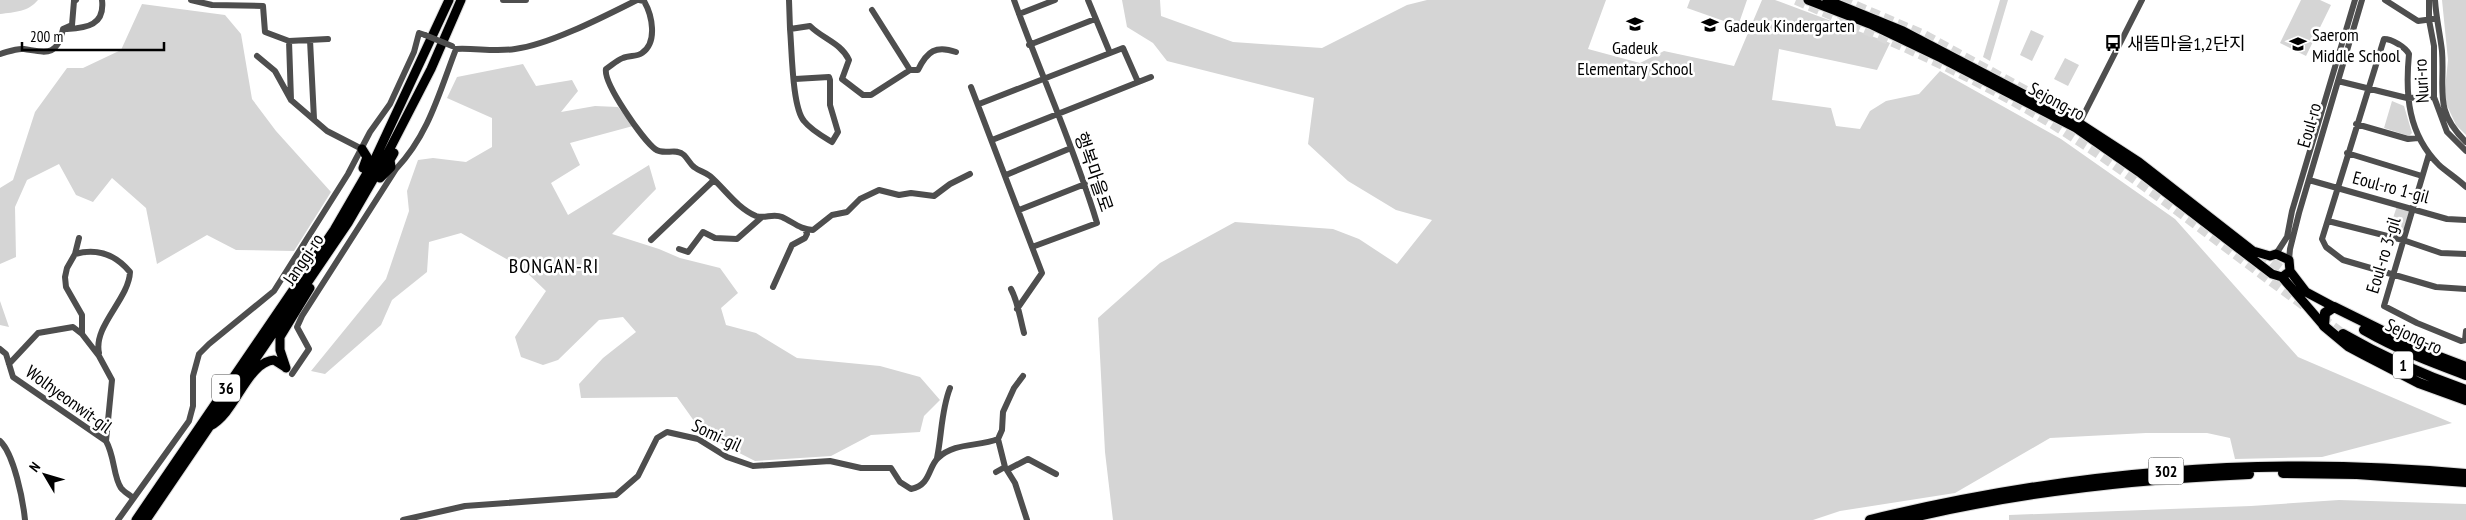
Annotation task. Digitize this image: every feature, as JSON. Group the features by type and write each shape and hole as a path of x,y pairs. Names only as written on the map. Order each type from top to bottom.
{"highway":[{"path":"2466,367 2412,346 2334,307 2325,314 2324,326 2348,346 2418,383 2466,400"},
{"name":"Sejong-ro","path":"2351,321 2384,342 2466,375"},
{"name":"Sejong-ro","path":"2343,334 2378,354 2466,390"},
{"name":"302","path":"1870,520 2030,486 2109,476 2191,469 2356,466 2466,474"},
{"name":"302","path":"1901,520 2033,494 2112,483 2194,476 2272,473 2357,474 2466,482"}],"main road":[{"name":"Janggi-ro","path":"136,520 316,257 374,161 449,0"},
{"name":"Janggi-ro","path":"146,520 348,223 381,166 431,69 460,0"},
{"name":"Sejong-ro","path":"1827,0 1903,31 2078,126 2139,162 2246,247 2259,254 2273,255 2289,260"},
{"name":"Sejong-ro","path":"1815,1 1870,24 1941,58 2042,112 2078,126 2242,252 2276,277 2282,277 2324,326"},
{"path":"348,223 358,214 382,175 394,168 390,160 430,80 431,69"},
{"path":"362,149 373,150 383,131 392,124"},
{"path":"346,206 345,198 367,162 368,157 362,149"},
{"path":"208,428 222,419 262,363 274,360 286,368 280,350 280,337 326,264 329,249"},
{"path":"2268,270 2273,255"},
{"path":"2289,260 2290,271 2306,292 2334,307"},
{"path":"2282,277 2290,271"}],"street":[{"path":"0,54 15,49 46,54 58,42 63,29 72,25 75,0"},
{"path":"63,29 85,28 97,22 102,14 102,0"},
{"path":"191,0 212,5 263,6 265,32 289,41 328,40"},
{"path":"503,0 526,0"},
{"path":"119,519 189,421 193,406 193,376 199,354 274,291 362,149 370,132 390,104 414,52 419,32 454,47 479,51 529,46 638,0 644,1 652,17 651,39 646,50 640,55 622,58 606,69 608,80 631,119 655,149 662,152 679,152 695,168 704,171 714,180 741,208 762,217 777,216 805,229 814,230 832,215 847,212 860,199 879,190 899,195 911,193 934,196 950,184 970,174"},
{"path":"789,0 798,110 803,120 832,142 838,132 830,105 829,77"},
{"name":"행복마을로","path":"1014,0 1029,45 1085,184 1097,223 1032,247"},
{"path":"1019,14 1055,0"},
{"path":"1088,0 1110,53"},
{"path":"2078,126 2142,0"},
{"name":"Eoul-ro","path":"2273,255 2286,237 2292,211 2355,0"},
{"name":"Eoul-ro","path":"2289,260 2290,249 2309,180 2362,0"},
{"path":"2385,0 2418,21 2433,19"},
{"name":"Nuri-ro","path":"2429,0 2442,53 2442,98 2452,126 2466,142"},
{"name":"Nuri-ro","path":"2435,0 2433,19 2434,97 2447,132 2466,151"},
{"path":"872,10 910,70"},
{"path":"1029,45 1096,19"},
{"path":"790,29 810,26 823,37 840,47 849,60 842,79"},
{"path":"2466,187 2429,154 2418,138 2407,98 2409,54 2407,50 2388,39 2382,41 2322,238 2331,252 2343,260 2436,287 2466,289"},
{"path":"310,40 314,119"},
{"path":"289,41 291,100"},
{"path":"292,374 309,349 297,327 302,316 394,168 416,146 428,124 454,47"},
{"path":"795,80 829,77 842,79 862,95 871,94 910,70 918,70 928,53 936,48 946,48 956,52"},
{"path":"979,104 1123,48 1138,82"},
{"path":"256,56 275,71 291,100 327,131 362,149"},
{"path":"992,140 1151,77"},
{"path":"2338,81 2407,98 2434,97"},
{"path":"971,87 1042,273 1017,309"},
{"path":"2356,124 2408,138 2418,138"},
{"path":"1006,175 1071,148"},
{"path":"2347,153 2422,176"},
{"name":"Eoul-ro 3-gil","path":"2429,154 2384,306 2417,323 2461,341 2465,340 2466,331"},
{"path":"651,240 714,180"},
{"name":"Eoul-ro 1-gil","path":"2309,180 2447,219 2466,220"},
{"path":"1019,210 1085,184"},
{"path":"679,249 688,252 704,232 715,238 737,239 762,217"},
{"path":"2328,221 2403,240 2442,253 2466,254"},
{"path":"773,287 792,245 807,234 805,229"},
{"path":"79,238 75,254 64,277 66,287 82,315 82,334"},
{"path":"75,254 87,250 103,252 118,261 130,272 128,283 97,340 99,356"},
{"path":"1012,289 1024,333"},
{"path":"9,364 38,333 73,327 82,334 99,356 112,380 106,441"},
{"name":"Wolhyeonwit-gil","path":"0,349 6,354 13,377 106,441 112,452 116,475 121,487 133,498"},
{"path":"1023,376 1014,388 1003,412 1002,430 998,439 1006,468 1015,483 1027,520"},
{"name":"Somi-gil","path":"403,520 465,506 616,495 638,476 656,438 668,432 698,439 727,457 753,466 830,461 861,468 891,468 900,482 911,489 925,481 937,458 942,434 942,409 950,388"},
{"path":"937,458 954,448 984,444 998,439"},
{"path":"0,441 9,452 22,496 25,520"},
{"path":"996,472 1028,459 1056,474"}],"shaded area":[{"path":"0,0 38,0 26,9 0,14"},
{"path":"1122,0 1160,0 1161,16 1233,42 1322,48 1407,5 1427,0 1606,0 1588,49 1640,63 1664,51 1734,66 1762,0 1775,0 1890,43 1877,70 1779,49 1772,100 1831,108 1836,126 1860,129 1870,111 1886,101 1919,94 1940,71 2061,139 2175,219 2298,357 2452,423 2322,457 2235,459 2230,438 2207,433 2146,433 2050,438 1955,493 1840,511 1813,520 1113,520 1105,452 1098,318 1160,263 1235,222 1333,229 1359,239 1397,264 1432,220 1396,210 1348,181 1308,144 1314,98 1167,61 1153,43 1127,27"},
{"path":"1690,0 1747,0 1738,26 1687,8"},
{"path":"2000,0 2008,0 1990,61 1983,57"},
{"path":"2301,0 2320,0 2331,5 2306,56 2280,43"},
{"path":"2442,0 2466,0 2466,135 2456,125 2444,99 2448,60"},
{"path":"142,4 225,15 241,34 252,99 276,131 331,192 294,251 236,250 207,235 157,264 146,208 112,178 93,202 76,195 59,164 27,180 15,207 16,257 0,264 0,188 13,180 35,112 67,68 83,68 121,50"},
{"path":"2031,30 2044,36 2032,61 2020,55"},
{"path":"2065,58 2079,65 2068,86 2054,79"},
{"path":"523,64 536,86 572,80 578,91 561,112 595,106 618,107 633,126 570,143 580,165 551,183 568,215 649,165 656,189 612,234 680,258 720,268 738,293 721,308 726,325 756,333 797,358 880,366 920,377 940,400 924,416 920,432 871,435 831,456 755,461 704,435 677,397 581,398 579,384 603,358 636,332 623,317 599,320 558,360 543,365 521,357 515,337 546,291 522,268 461,233 429,242 427,272 392,300 381,325 325,374 311,371 386,279 409,211 407,191 418,160 433,158 466,162 492,147 492,118 447,98 457,77"},
{"path":"2392,101 2404,106 2412,133 2409,136 2384,128"},
{"path":"2397,206 2410,211 2404,235 2400,236 2388,233"},
{"path":"0,301 9,327 0,325"},
{"path":"2339,500 2466,504 2466,520 2009,520 2009,515 2251,506"}],"tunnel":[{"path":"1796,0 1958,72 2051,123 2148,189 2305,306"},
{"path":"1842,0 1924,35 2037,97"},
{"path":"2260,253 2294,279"},
{"path":"2321,318 2343,334"}],"place":[{"name":"Gadeuk Elementary School","path":"1635,24"},
{"name":"Gadeuk Kindergarten","path":"1710,25"},
{"name":"새뜸마을1,2단지","path":"2113,43"},
{"name":"Saerom Middle School","path":"2298,44"}],"district":[{"name":"BONGAN-RI","path":"554,266"}]}
